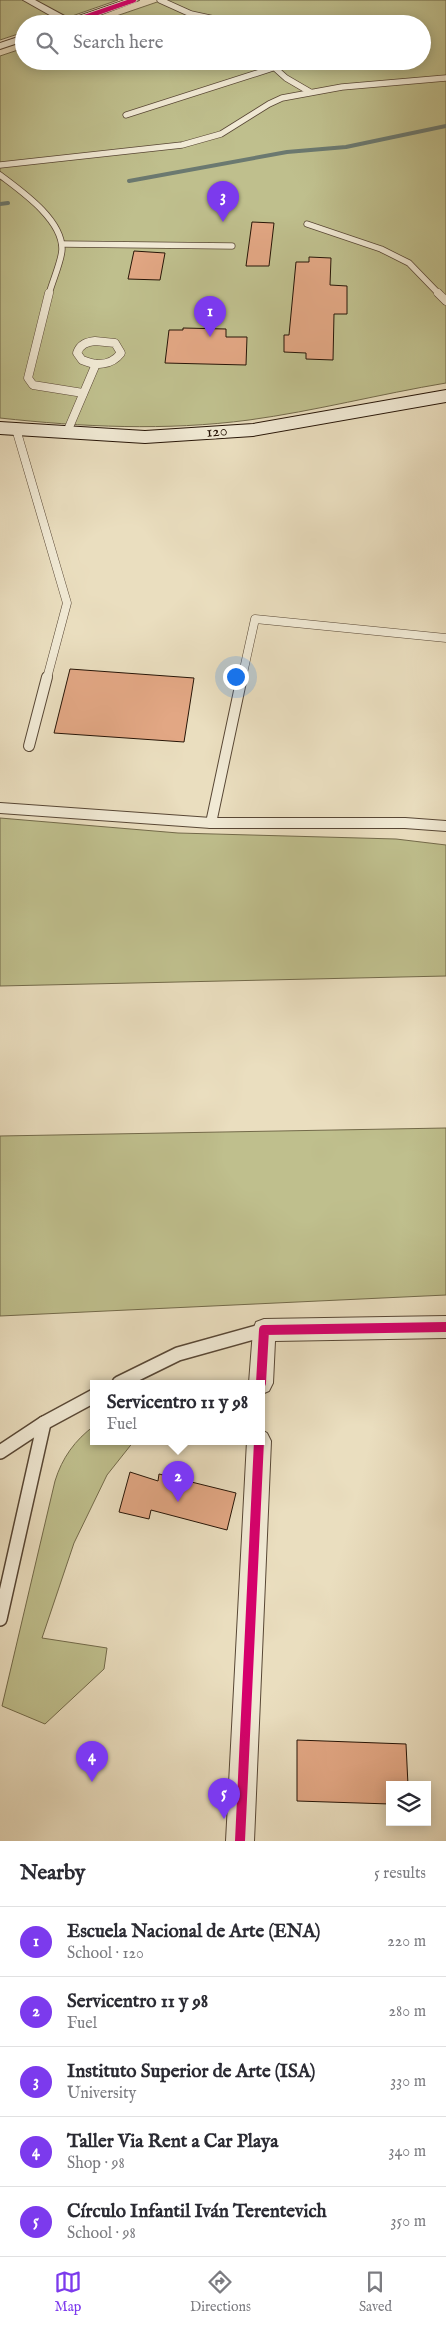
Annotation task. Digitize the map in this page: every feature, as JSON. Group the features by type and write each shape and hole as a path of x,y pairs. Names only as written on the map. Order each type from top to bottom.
{"main road":[{"name":"120","path":"8,428 146,437 252,430 441,399"}],"street":[{"path":"28,0 53,15"},
{"path":"90,15 134,0"},
{"path":"0,46 15,41"},
{"path":"261,1380 264,1330 446,1326"},
{"path":"240,1841 259,1445"}],"lane":[{"path":"160,0 196,15"},
{"path":"126,114 267,70"},
{"path":"276,70 310,92"},
{"path":"0,165 182,145 211,138 232,129 267,104 310,92 446,78"},
{"path":"0,175 38,205 59,236 62,244 44,306 28,378 33,385 48,389 83,393"},
{"path":"307,224 380,249 409,263 446,301"},
{"path":"62,244 232,246"},
{"path":"102,340 119,346 121,353 115,360 96,364 88,363 78,357 78,349 82,345 102,340"},
{"path":"67,432 96,364"},
{"path":"8,428 67,603 29,746"},
{"path":"211,823 254,619 446,638"},
{"path":"0,808 211,823 405,823 446,826"},
{"path":"125,1380 178,1354 264,1330"},
{"path":"0,1452 44,1423 90,1398"},
{"path":"0,1619 44,1423"}],"green space":[{"path":"0,0 118,0 75,15 15,15 15,35 0,40"},
{"path":"163,0 446,0 446,383 298,412 249,420 187,426 124,427 0,418 0,56 15,51 15,70 431,70 431,15 119,15"},
{"path":"0,818 178,833 396,839 446,845 446,976 0,986"},
{"path":"446,1128 446,1295 0,1316 0,1136"},
{"path":"90,1429 90,1445 131,1445 107,1475 74,1543 42,1638 107,1648 104,1669 45,1724 2,1706 55,1481 61,1465 81,1437"}],"building":[{"path":"252,222 274,223 269,266 246,266"},
{"path":"134,251 165,253 160,280 128,279"},
{"path":"309,257 331,258 330,285 347,286 347,314 334,314 333,360 306,359 306,353 284,352 284,335 289,335 296,262 309,262"},
{"path":"183,328 226,329 226,337 247,337 246,365 165,363 169,330 183,330"},
{"path":"70,669 194,678 184,742 54,733"},
{"path":"130,1472 158,1481 159,1474 236,1493 227,1530 151,1510 149,1519 119,1512"},
{"path":"297,1740 406,1744 408,1781 386,1781 386,1804 297,1801"}],"waterway":[{"path":"129,181 287,152 346,147 446,126"},
{"path":"0,204 8,203"}],"cycle path":[{"path":"91,15 134,0"},
{"path":"261,1380 264,1330 446,1327"},
{"path":"240,1841 259,1445"}],"place":[{"name":"Instituto Superior de Arte (ISA)","path":"223,222"},
{"name":"Escuela Nacional de Arte (ENA)","path":"210,337"},
{"name":"Servicentro 11 y 98","path":"178,1502"},
{"name":"Taller Via Rent a Car Playa","path":"92,1782"},
{"name":"Círculo Infantil Iván Terentevich","path":"224,1819"}]}
